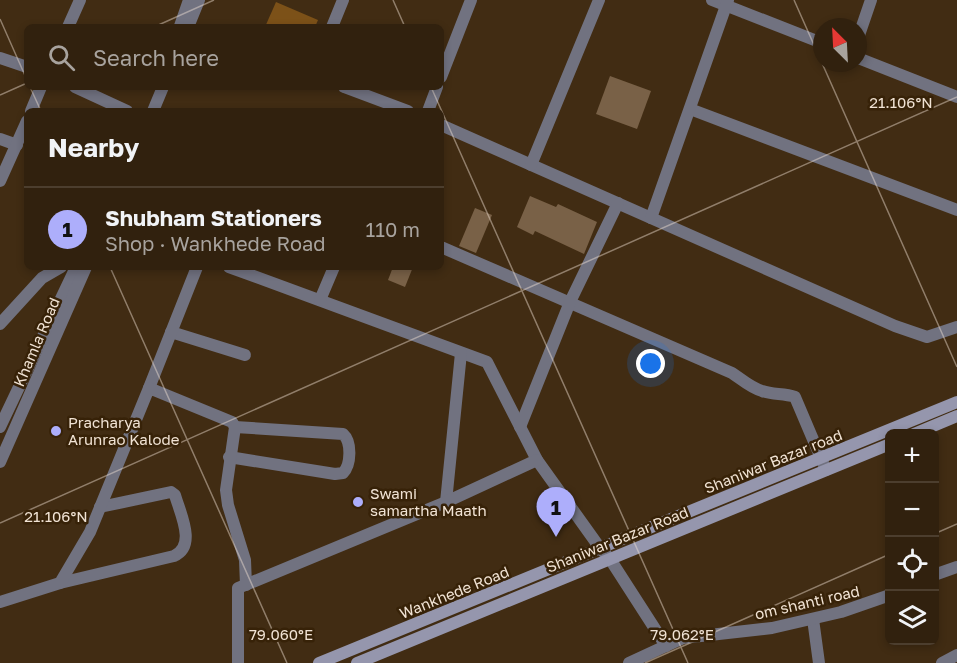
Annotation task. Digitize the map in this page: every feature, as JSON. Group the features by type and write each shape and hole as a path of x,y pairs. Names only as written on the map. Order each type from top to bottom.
{"main road":[{"name":"Shaniwar Bazar road","path":"600,548 957,402"},
{"path":"926,429 957,416"},
{"name":"Shaniwar Bazar Road","path":"357,663 885,446"},
{"name":"Wankhede Road","path":"318,663 600,548"}],"street":[{"path":"69,24 80,0"},
{"path":"184,24 189,0"},
{"path":"185,24 199,0"},
{"path":"333,24 342,0"},
{"path":"444,70 471,0"},
{"path":"531,165 599,0"},
{"path":"712,0 727,3 813,39"},
{"path":"865,18 871,0"},
{"path":"651,218 727,3"},
{"path":"0,58 24,66"},
{"path":"867,61 957,97"},
{"path":"32,108 40,90"},
{"path":"82,90 120,108"},
{"path":"148,108 155,90"},
{"path":"154,108 162,90"},
{"path":"352,90 398,108"},
{"path":"429,108 436,90"},
{"path":"690,109 957,210"},
{"path":"444,125 895,326 927,337 957,327"},
{"path":"0,181 24,128"},
{"path":"0,139 17,146"},
{"path":"520,427 570,302 618,203"},
{"path":"444,248 732,372 758,390 776,394 785,393 795,397 826,470"},
{"path":"0,324 42,278 56,270"},
{"name":"Khamla Road","path":"0,427 75,270"},
{"name":"Khamla Road","path":"0,462 85,270"},
{"path":"60,583 90,532 196,270"},
{"path":"237,270 487,362 537,460 610,559 666,645"},
{"path":"320,300 333,270"},
{"path":"171,332 245,355"},
{"path":"446,502 461,353"},
{"path":"149,388 234,424 343,434 349,444 347,466 342,473 335,474 229,457"},
{"path":"234,424 345,429"},
{"path":"234,424 226,490 228,505 245,560 246,585"},
{"path":"238,663 238,588 446,502 537,460"},
{"path":"0,602 60,583 174,556 184,549 187,539 175,495 171,492 100,507"},
{"path":"939,573 957,567"},
{"name":"om shanti road","path":"629,663 683,638 772,628 841,612 885,598"},
{"path":"813,619 819,663"},
{"path":"942,663 957,655"}],"shaded area":[{"path":"276,2 318,20 316,24 266,24"}],"building":[{"path":"610,76 651,91 637,129 596,114"},
{"path":"530,196 556,207 558,204 597,222 584,254 535,231 533,235 517,227"},
{"path":"475,208 492,215 476,253 459,246"},
{"path":"392,270 412,270 405,287 388,280"}],"place":[{"name":"Pracharya Arunrao Kalode","path":"56,431"},
{"name":"Swami samartha Maath","path":"358,502"},
{"name":"Shubham Stationers","path":"556,537"}]}
